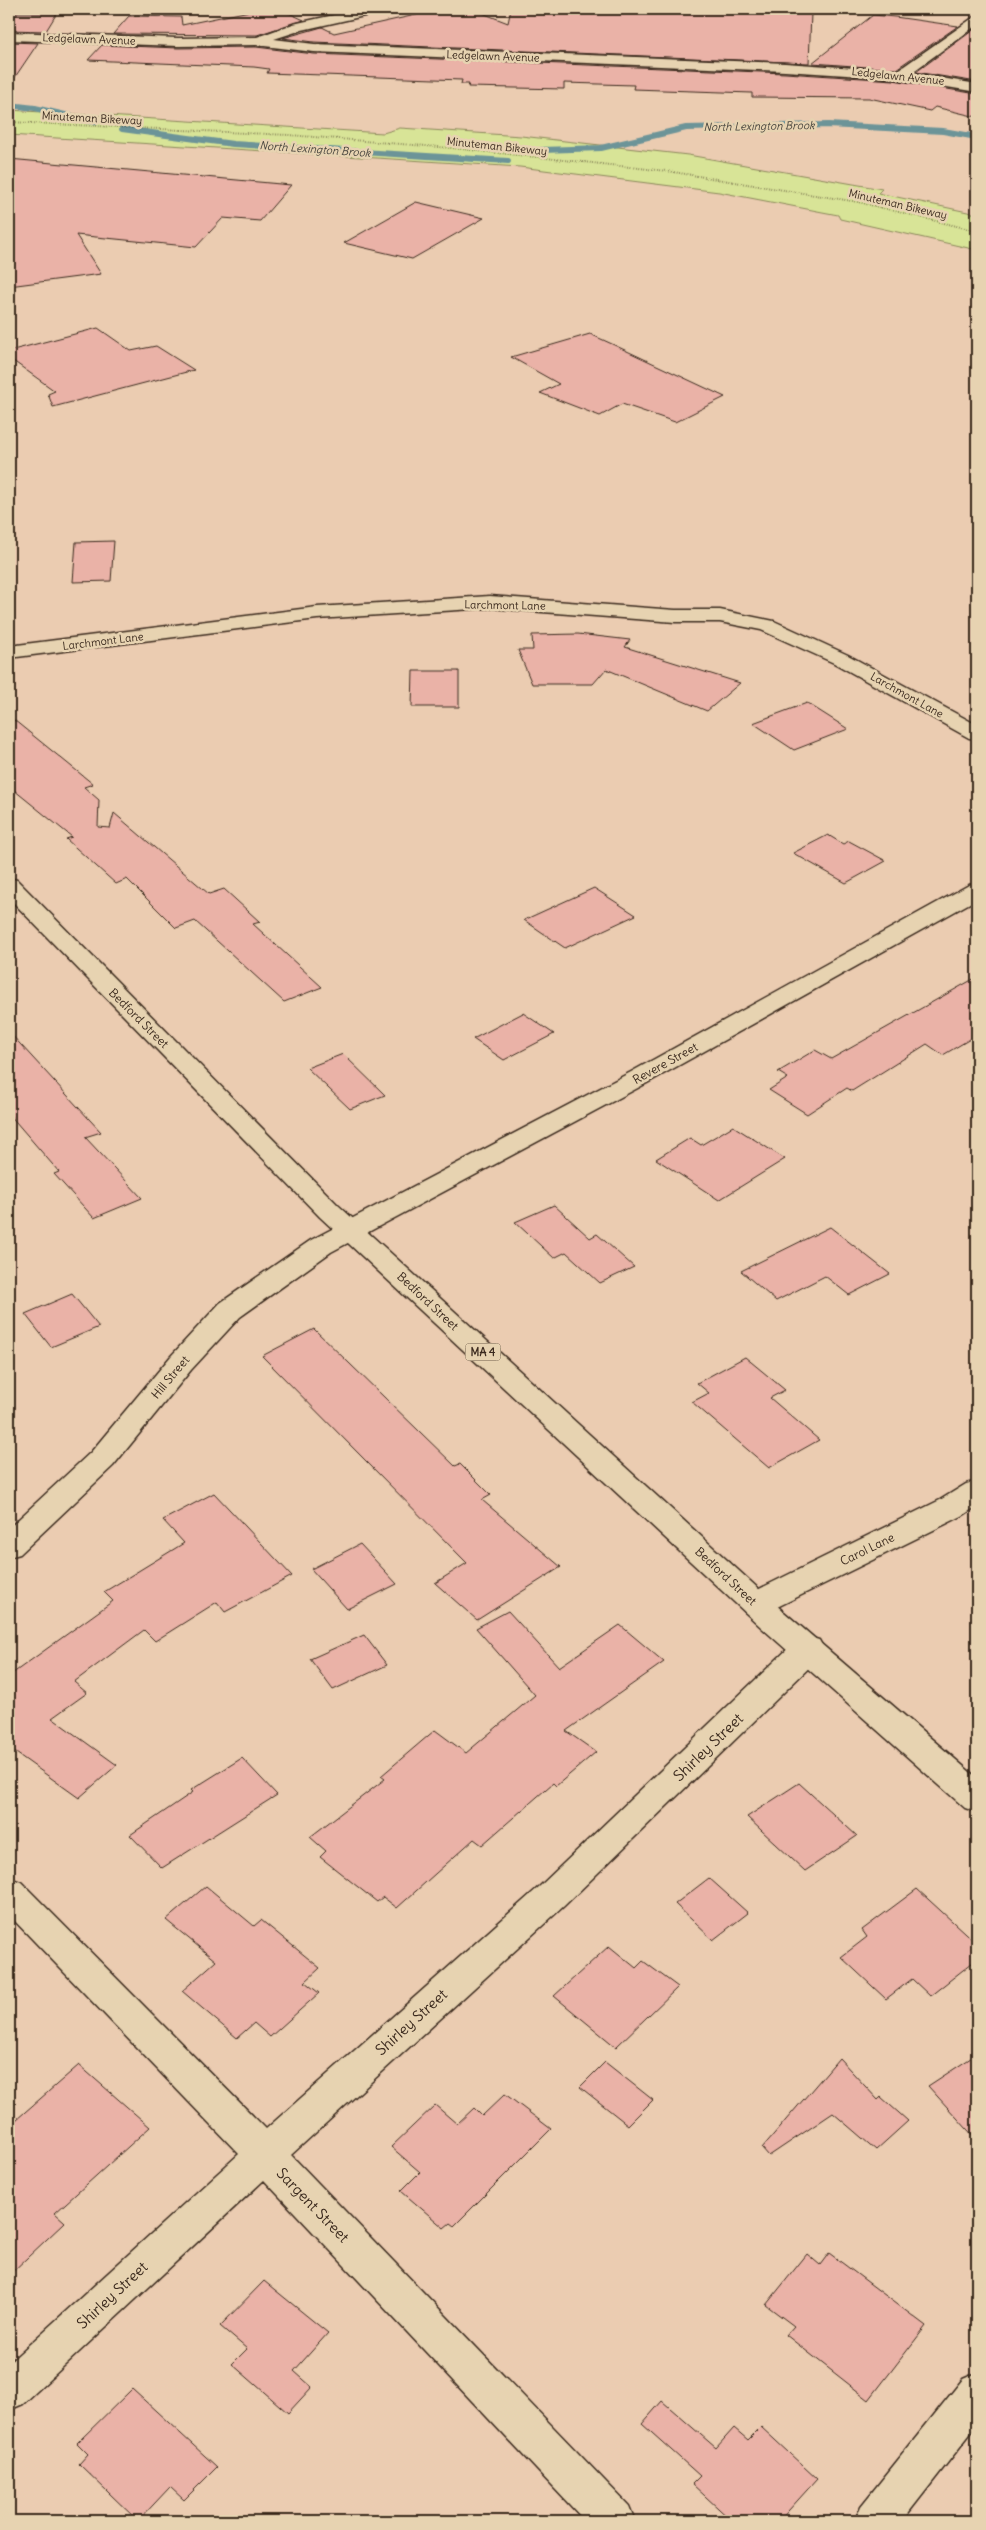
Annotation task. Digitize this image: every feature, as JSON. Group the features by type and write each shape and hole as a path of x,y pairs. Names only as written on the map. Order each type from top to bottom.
{"street":[{"path":"256,41 298,27 377,9"},
{"path":"900,75 977,19"},
{"name":"Ledgelawn Avenue","path":"9,36 178,42 256,41 314,48 785,67 900,75 977,88"},
{"name":"Larchmont Lane","path":"9,652 317,613 490,602 675,616 720,616 775,628 841,659 977,733"},
{"name":"Bedford Street","path":"9,885 350,1230 756,1604 977,1798"},
{"name":"Revere Street","path":"350,1230 640,1077 977,890"},
{"name":"Hill Street","path":"9,1546 102,1459 181,1363 230,1310 321,1246 350,1230"},
{"name":"Carol Lane","path":"756,1604 950,1508 977,1492"},
{"name":"Shirley Street","path":"9,2390 552,1896 808,1649"},
{"name":"Sargent Street","path":"9,1892 266,2155 614,2521"},
{"path":"876,2521 977,2393"}],"path":[{"name":"Minuteman Bikeway","path":"9,122 289,135 451,148 667,171 858,202 977,231"}],"green space":[{"path":"9,110 383,133 400,128 521,136 688,155 882,189 878,193 977,214 977,250 840,219 838,215 719,192 520,167 9,135"}],"building":[{"path":"259,9 280,9 304,20 257,35 113,34 129,16 181,17 182,25"},
{"path":"443,9 472,9 508,23 511,9 811,13 809,63 314,42 283,38 322,27 334,33"},
{"path":"9,13 57,13 46,31 9,30"},
{"path":"873,15 958,26 896,69 812,63"},
{"path":"976,28 977,82 916,72"},
{"path":"9,42 38,43 9,86"},
{"path":"102,45 178,48 256,47 314,54 785,73 893,80 977,94 977,117 935,107 930,111 869,98 752,97 752,93 633,89 634,85 564,83 564,89 468,87 469,84 461,84 462,80 267,73 269,69 254,67 88,60"},
{"path":"9,159 291,185 260,221 223,218 196,247 76,235 101,274 9,286"},
{"path":"416,202 484,218 412,259 344,243"},
{"path":"98,328 131,351 156,346 194,370 53,407 48,394 55,391 9,358 9,351"},
{"path":"590,334 725,397 675,422 622,404 600,416 540,393 559,384 511,357"},
{"path":"114,541 111,581 73,582 76,542"},
{"path":"578,634 630,640 625,647 740,683 707,711 606,669 593,684 532,684 518,650 533,650 532,635"},
{"path":"413,671 459,671 459,707 412,707"},
{"path":"807,703 848,729 794,750 753,723"},
{"path":"9,716 93,784 84,787 99,800 98,827 110,828 114,813 209,894 224,889 260,922 253,924 322,987 284,1002 195,921 176,928 127,879 116,884 66,839 72,837 9,786"},
{"path":"828,835 843,844 849,841 886,861 846,883 793,853"},
{"path":"594,888 636,915 565,948 524,920"},
{"path":"977,977 977,1035 943,1055 927,1044 852,1091 847,1088 807,1114 769,1090 788,1078 778,1072 815,1050 831,1059"},
{"path":"523,1013 554,1034 504,1060 473,1039"},
{"path":"9,1032 101,1132 85,1137 142,1198 94,1218 54,1174 59,1172 9,1114"},
{"path":"343,1054 385,1095 350,1109 307,1068"},
{"path":"733,1126 785,1159 719,1200 656,1159 690,1138 701,1145"},
{"path":"554,1205 590,1238 597,1234 634,1267 600,1283 566,1252 554,1258 515,1222"},
{"path":"830,1227 890,1274 849,1295 825,1276 776,1301 741,1271"},
{"path":"72,1294 99,1327 51,1347 25,1314"},
{"path":"314,1329 455,1466 460,1464 491,1495 482,1500 561,1567 477,1620 435,1583 467,1563 262,1356"},
{"path":"745,1357 785,1390 770,1398 819,1440 769,1468 692,1402 709,1393 697,1383"},
{"path":"214,1493 292,1576 225,1612 217,1602 155,1641 144,1630 74,1682 87,1693 52,1718 117,1765 79,1798 9,1748 9,1676 113,1601 104,1592 184,1543 163,1520"},
{"path":"360,1544 397,1584 347,1609 311,1569"},
{"path":"508,1611 559,1667 620,1625 664,1662 566,1731 596,1752 556,1786 553,1783 482,1845 474,1839 397,1908 383,1897 377,1902 320,1857 326,1851 310,1837 385,1779 381,1776 435,1730 466,1753 535,1695 476,1628"},
{"path":"364,1635 387,1665 333,1690 310,1659"},
{"path":"242,1758 277,1795 162,1868 130,1835 193,1792 191,1790"},
{"path":"799,1783 857,1836 805,1871 747,1817"},
{"path":"709,1878 748,1913 713,1940 675,1904"},
{"path":"206,1886 254,1926 261,1920 320,1968 305,1982 319,1993 270,2037 254,2023 237,2038 182,1991 216,1961 166,1920"},
{"path":"917,1889 977,1944 977,1959 930,1996 912,1979 886,1999 841,1957 867,1937 862,1930"},
{"path":"609,1946 636,1968 643,1961 678,1987 616,2047 554,1996"},
{"path":"977,2054 977,2140 928,2086"},
{"path":"839,2058 878,2100 881,2097 908,2121 876,2150 833,2113 769,2156 762,2148"},
{"path":"605,2062 653,2100 628,2125 580,2087"},
{"path":"79,2065 150,2127 55,2213 65,2222 9,2275 9,2126"},
{"path":"505,2094 551,2129 454,2226 450,2223 444,2228 401,2191 420,2172 391,2147 435,2105 457,2124 474,2108 482,2116"},
{"path":"829,2253 926,2326 869,2400 786,2335 794,2326 766,2305 807,2254 820,2265"},
{"path":"264,2281 328,2333 294,2371 312,2387 288,2413 232,2364 247,2349 220,2326"},
{"path":"132,2389 217,2467 184,2500 170,2487 138,2521 79,2464 88,2454 77,2443"},
{"path":"662,2401 716,2448 734,2428 748,2440 761,2427 817,2479 779,2521 732,2521 692,2484 700,2476 642,2424"}],"waterway":[{"name":"North Lexington Brook","path":"9,105 35,108 95,122"},
{"name":"North Lexington Brook","path":"542,150 601,148 686,128 828,125 943,131 977,137"},
{"name":"North Lexington Brook","path":"122,129 233,144 508,161"}]}
